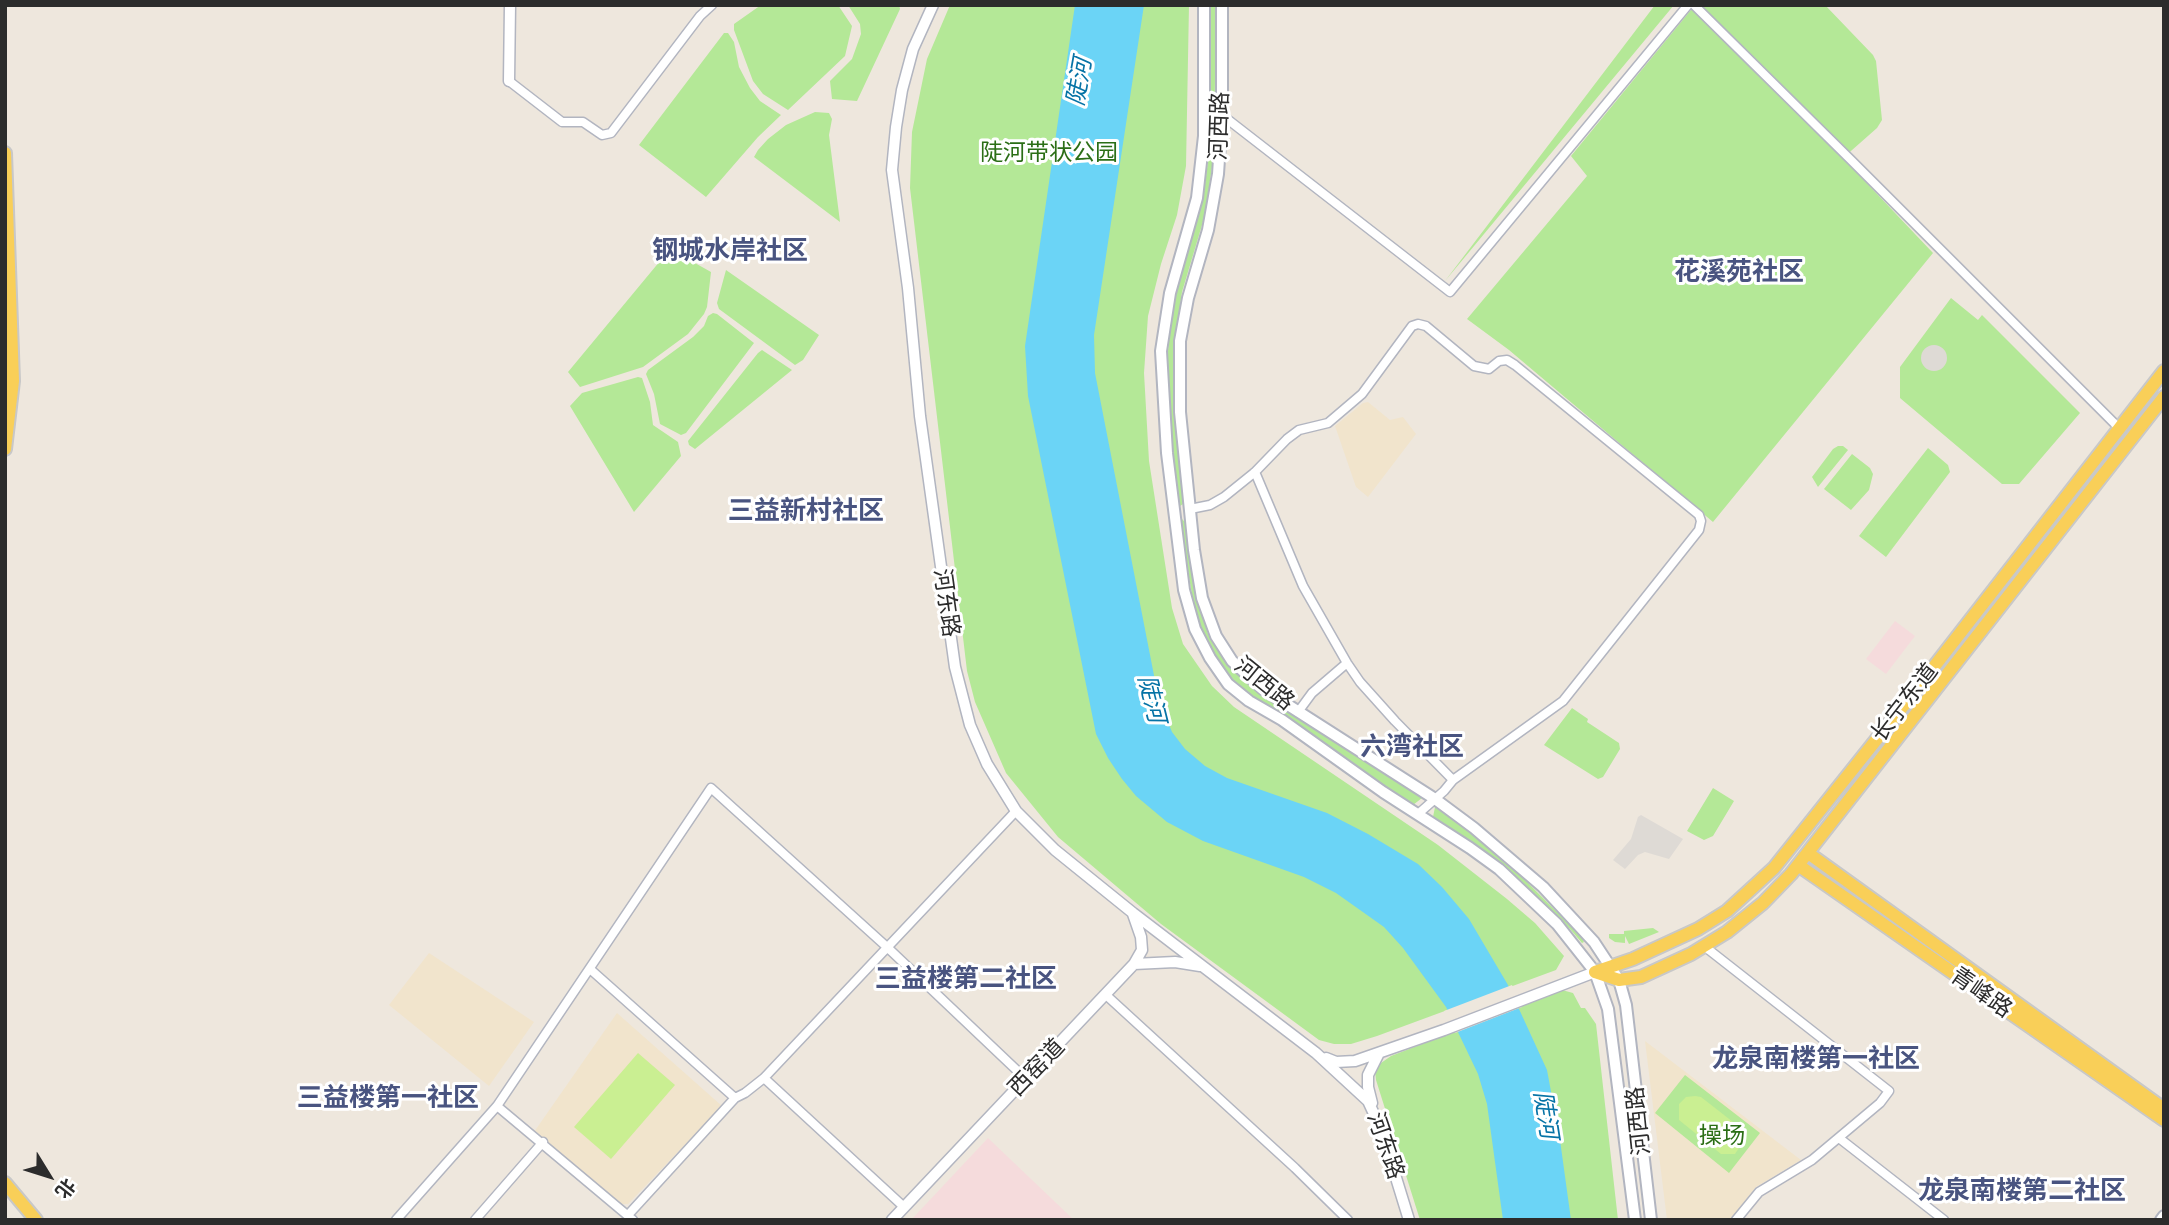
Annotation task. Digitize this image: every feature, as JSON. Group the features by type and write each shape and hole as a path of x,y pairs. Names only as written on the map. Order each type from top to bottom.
{"main road":[{"name":"河西路","path":"1204,5 1204,136 1197,198 1170,293 1161,351 1167,453 1174,514 1184,590 1195,629 1228,684 1249,701 1282,720 1500,869 1557,925 1595,972 1608,1009 1635,1220"},
{"name":"河西路","path":"1222,5 1222,115 1218,174 1208,230 1188,298 1180,341 1180,412 1194,550 1202,598 1216,636 1232,661 1263,689 1435,799 1474,828 1543,887 1594,942 1611,965 1619,980 1626,1005 1651,1220"},
{"path":"5,153 13,381 5,449"},
{"name":"长宁东道","path":"1595,972 1633,959 1698,929 1727,911 1774,868 2164,371"},
{"name":"长宁东道","path":"1619,980 1641,977 1727,932 1763,903 1798,866 2164,397"},
{"path":"1174,514 1190,509"},
{"name":"青峰路","path":"1808,853 2164,1110"},
{"name":"青峰路","path":"1798,866 2164,1120"},
{"path":"1595,972 1619,980"},
{"path":"5,1183 36,1220"}],"street":[{"path":"510,5 509,81 562,122 583,122 602,135 611,133 700,16 712,5"},
{"name":"河东路","path":"933,5 913,49 902,90 892,170 908,288 920,416 955,667 970,724 988,764 1016,811 1055,850 1316,1053 1353,1085 1373,1107 1409,1220"},
{"path":"1222,115 1450,292 1688,5"},
{"path":"1694,5 2119,428"},
{"path":"1190,509 1210,505 1255,472 1287,439 1300,430 1328,423 1362,394 1412,326 1418,324 1426,326 1474,366 1489,369 1499,361 1507,360 1515,365 1699,515 1699,530 1563,701 1453,780 1418,814"},
{"path":"1255,472 1287,552 1315,609 1347,663 1395,721 1453,780"},
{"path":"1298,712 1312,693 1347,663"},
{"path":"396,1220 497,1106 711,788 888,948 1026,1079"},
{"path":"497,1106 630,1217 735,1098 764,1078 1016,811"},
{"path":"1133,913 1141,937 1142,950 1134,964"},
{"path":"1704,946 1889,1091 1880,1103 1812,1160 1759,1192 1736,1220"},
{"path":"1134,964 1175,962 1201,966"},
{"name":"西窑道","path":"892,1220 1134,964"},
{"path":"590,969 735,1098"},
{"name":"长宁东道","path":"1379,1053 1595,972"},
{"path":"1106,996 1295,1168 1348,1220"},
{"name":"河东路","path":"1316,1053 1336,1062 1355,1061 1379,1053"},
{"path":"1373,1107 1368,1075 1379,1053"},
{"path":"764,1078 904,1207"},
{"path":"1839,1138 1944,1220"},
{"path":"474,1220 543,1142"}],"shaded area":[{"path":"1934,345 1944,348 1947,358 1944,368 1934,371 1924,368 1921,358 1924,348"},
{"path":"1368,402 1390,420 1403,417 1416,434 1368,497 1356,487 1335,426 1363,403"},
{"path":"1895,621 1915,636 1886,674 1866,659"},
{"path":"1641,815 1683,839 1669,859 1645,852 1638,855 1625,869 1613,860 1631,839"},
{"path":"429,953 534,1022 489,1086 389,1005"},
{"path":"617,1013 722,1106 628,1204 619,1204 534,1132"},
{"path":"1645,1041 1801,1160 1756,1187 1730,1220 1667,1220"},
{"path":"988,1138 1074,1220 911,1220"}],"green space":[{"path":"761,5 838,5 852,26 845,56 788,110 763,94 753,81 734,30 734,24"},
{"path":"848,5 899,5 900,9 857,101 832,99 830,81 852,59 861,34 860,24"},
{"name":"陡河带状公园","path":"950,5 1189,5 1186,166 1177,215 1148,316 1144,373 1149,461 1172,608 1183,644 1212,686 1234,707 1438,845 1535,923 1564,956 1556,970 1351,1044 1334,1044 1319,1040 1161,924 1058,837 1006,773 975,702 967,671 910,188 912,132 927,59"},
{"path":"1211,5 1216,5 1214,153 1205,215 1182,292 1173,357 1183,504 1180,506 1177,505 1167,374 1168,351 1178,284 1203,199 1209,154"},
{"path":"1655,5 1674,5 1445,281"},
{"path":"1695,5 1825,5 1873,55 1876,61 1882,120 1877,128 1843,158 1933,253 1713,522 1509,350 1467,319 1587,176 1571,156"},
{"path":"724,33 728,33 734,42 739,67 750,88 760,101 781,115 758,137 706,197 639,145"},
{"path":"815,112 829,113 832,119 829,135 840,222 754,157 768,139 786,125"},
{"path":"670,249 711,272 704,314 688,334 643,367 580,387 568,372"},
{"path":"726,270 819,335 803,360 795,365 719,309 717,303"},
{"path":"1951,298 1978,320 1982,315 2080,413 2019,484 2002,484 1900,398 1900,367"},
{"path":"713,313 754,343 686,433 681,435 660,424 654,394 646,374 693,337"},
{"path":"762,350 792,370 695,449 689,445 688,441"},
{"path":"642,378 650,402 653,425 678,442 681,456 634,512 570,406 582,393"},
{"path":"1838,446 1848,450 1818,487 1812,477"},
{"path":"1928,448 1948,465 1950,472 1886,557 1859,536"},
{"path":"1852,454 1870,468 1873,474 1869,490 1851,510 1824,489"},
{"path":"1182,519 1185,522 1195,592 1208,634 1226,663 1250,686 1422,798 1413,805 1235,682 1220,664 1196,618 1180,525"},
{"path":"1572,708 1588,719 1587,722 1619,743 1620,749 1603,777 1598,779 1544,745"},
{"path":"1713,788 1734,801 1713,836 1704,840 1687,831"},
{"path":"1435,807 1497,852 1584,942 1491,857 1433,817"},
{"path":"1653,928 1659,932 1629,944 1625,936 1625,943 1609,938 1609,934"},
{"path":"1562,990 1573,993 1581,1008 1585,1008 1596,1024 1618,1220 1420,1220 1375,1071 1391,1056"},
{"path":"638,1053 675,1085 611,1159 574,1127"},
{"name":"操场","path":"1685,1075 1760,1133 1729,1173 1655,1113"},
{"path":"1686,1097 1701,1097 1742,1129 1743,1142 1735,1154 1721,1154 1679,1120 1679,1104"}],"water":[{"name":"陡河","path":"1075,5 1144,5 1094,335 1095,373 1159,701 1172,732 1185,749 1205,766 1227,778 1327,813 1368,834 1418,864 1469,919 1508,985 1547,1070 1571,1220 1503,1220 1487,1104 1478,1074 1446,1007 1403,948 1384,927 1336,893 1304,877 1203,841 1167,822 1136,796 1122,779 1096,734 1028,396 1025,346"}],"pier":[{"path":"1512,985 1522,1007 1455,1033 1444,1011"}],"district":[{"name":"钢城水岸社区","path":"730,251"},
{"name":"花溪苑社区","path":"1739,272"},
{"name":"三益新村社区","path":"806,511"},
{"name":"六湾社区","path":"1412,747"},
{"name":"三益楼第二社区","path":"966,979"},
{"name":"龙泉南楼第一社区","path":"1816,1059"},
{"name":"三益楼第一社区","path":"388,1098"},
{"name":"龙泉南楼第二社区","path":"2022,1191"}]}
